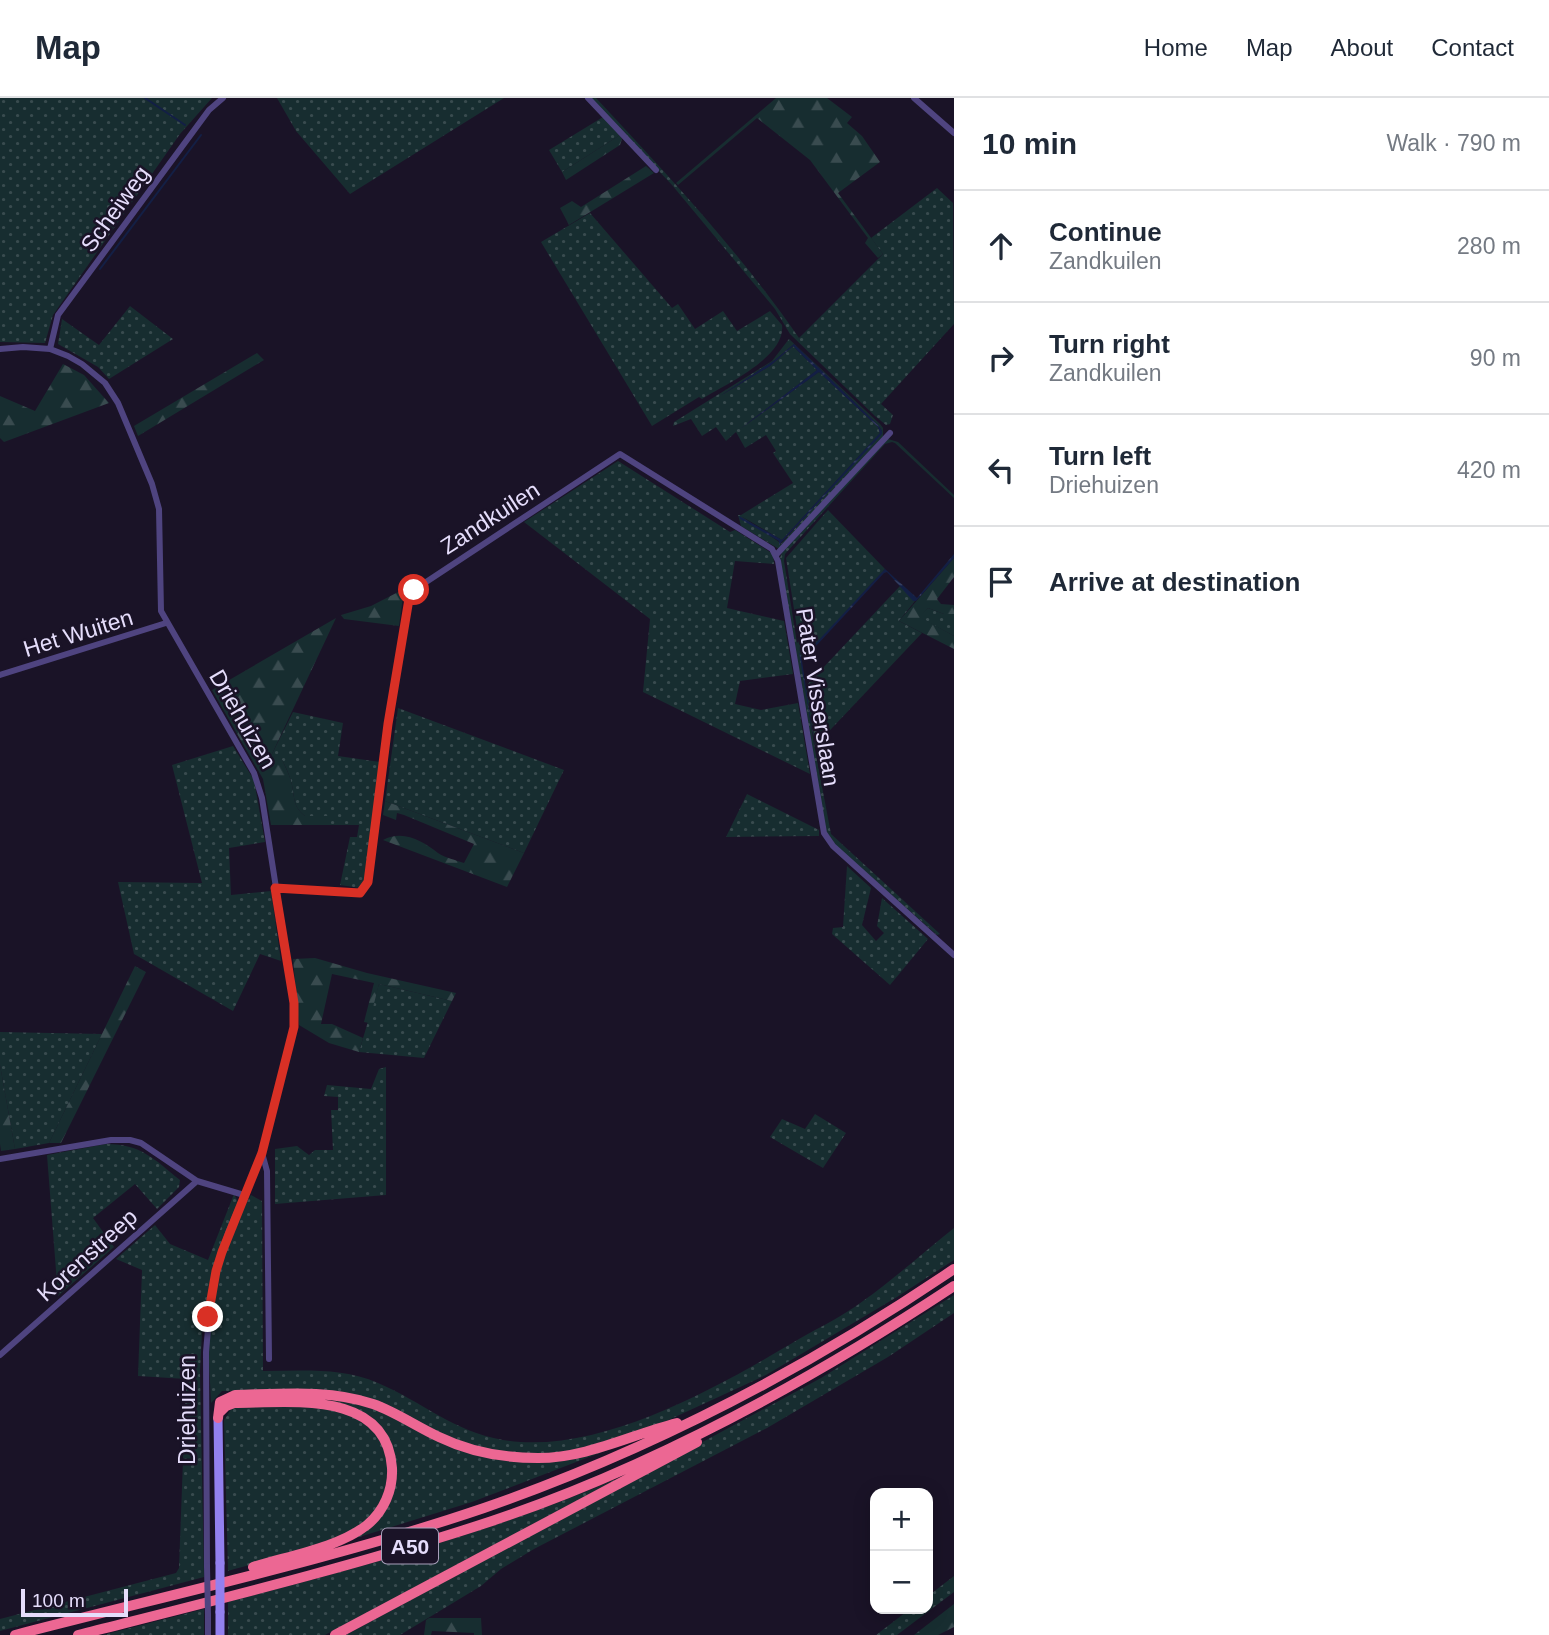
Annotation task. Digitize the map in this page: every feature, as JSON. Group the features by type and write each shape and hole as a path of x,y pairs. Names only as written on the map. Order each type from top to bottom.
{"highway":[{"name":"A50","path":"15,1635 411,1531 484,1508 563,1478 703,1416 812,1358 954,1269"},
{"name":"A50","path":"78,1635 304,1577 493,1521 625,1468 730,1419 857,1349 954,1286"},
{"name":"A50","path":"218,1418 220,1402 235,1395 342,1397 373,1404 440,1438 467,1448 538,1458 587,1451 703,1416"},
{"name":"A50","path":"196,1588 240,1570 351,1535 367,1525 381,1510 388,1497 392,1479 391,1459 381,1436 366,1420 343,1408 315,1404 234,1403 224,1407 218,1418"},
{"name":"A50","path":"334,1635 714,1433 730,1419"}],"main road":[{"name":"Driehuizen","path":"218,1418 220,1635"}],"street":[{"name":"Scheiweg","path":"50,349 58,315 209,110 223,98"},
{"path":"588,98 656,170"},
{"path":"914,98 954,133"},
{"path":"0,349 50,349"},
{"name":"Driehuizen","path":"50,349 75,360 105,383 118,403 152,484 161,528 161,611 256,780 262,798 294,1003 294,1027 262,1153 216,1271 208,1317 208,1635"},
{"path":"776,555 890,433"},
{"name":"Zandkuilen","path":"275,888 360,893 368,882 388,724 409,599 421,584 620,454 765,543 776,555"},
{"name":"Pater Visserslaan","path":"776,555 824,833 833,846 954,955"},
{"name":"Het Wuiten","path":"0,675 166,623"},
{"path":"0,1159 111,1140 130,1140 141,1143 197,1181 244,1195"},
{"name":"Driehuizen","path":"262,1153 267,1171 269,1359"},
{"name":"Korenstreep","path":"0,1355 197,1181"}],"green space":[{"path":"0,98 212,98 180,134 53,315 45,343 0,342"},
{"path":"277,98 504,98 350,194 296,131"},
{"path":"590,98 596,98 702,214 799,338 883,254 871,238 937,188 953,203 954,324 881,404 893,415 890,424 886,425 875,416 790,334 775,309 672,185"},
{"path":"776,98 827,98 852,117 847,123 862,136 880,162 838,193 883,254 878,258 865,243 868,238 810,160 757,118 678,185 676,183"},
{"path":"603,117 620,135 562,172 549,150"},
{"path":"620,135 620,145 566,180 562,172"},
{"path":"646,166 654,173 569,225 560,208 572,201 581,207"},
{"path":"590,213 672,308 678,304 695,329 723,311 737,331 770,311 782,325 781,337 775,348 765,359 739,377 702,399 699,397 652,426 541,242"},
{"path":"130,306 173,339 109,379 98,367 58,344 62,319 99,345"},
{"path":"789,339 883,428 883,437 779,549 741,526 738,515 793,483 773,453 776,451 766,435 745,448 736,432 726,441 716,427 702,436 691,419 673,426 674,422 772,361","holes":["794,344 878,425 882,431 780,545 741,516 782,540 880,433 878,427 819,372 740,429 817,370 793,346 770,366 720,396 775,360"]},
{"path":"257,353 264,360 138,436 134,426"},
{"path":"63,364 84,375 109,403 4,442 0,438 0,396 35,411"},
{"path":"888,439 898,442 954,495 954,498 895,443 885,444 785,554 784,561 797,643 799,641 786,558 828,510 885,569 802,659 800,652 831,834 940,934 937,935 836,846 826,832 780,558 782,552"},
{"path":"618,461 730,532 735,530 773,554 774,564 735,561 727,608 784,621 793,674 740,681 735,704 761,710 798,703 810,774 643,692 650,619 524,522"},
{"path":"954,558 954,577 937,599 941,604 954,605 954,614 944,614 928,608 920,617 954,636 954,649 899,621"},
{"path":"900,586 915,601 899,621 922,633 815,746 805,687"},
{"path":"404,589 399,626 344,619 341,615 371,606"},
{"path":"928,608 944,614 954,614 954,636 919,617"},
{"path":"336,618 271,756 281,757 298,809 305,816 330,816 330,825 271,825 263,779 212,690"},
{"path":"398,708 564,770 524,853 385,801"},
{"path":"293,712 343,723 338,756 380,762 365,884 360,888 340,885 350,837 357,837 359,825 330,825 329,816 305,816 296,806 290,778 281,758 271,756"},
{"path":"233,746 254,780 265,842 229,848 231,895 271,891 281,961 260,954 233,1011 134,954 118,882 202,883 172,765"},
{"path":"747,794 819,830 819,836 726,837"},
{"path":"385,801 524,853 507,887 383,840 405,836 464,863 474,844 404,815 397,813 396,820 383,815"},
{"path":"847,866 871,888 862,925 876,941 884,933 877,926 882,898 928,939 890,985 832,934 833,928 843,927"},
{"path":"315,958 456,993 452,1001 379,984 369,1023 364,1022 374,983 332,974 321,1024 332,1024 363,1038 359,1052 329,1043 299,1025 293,959"},
{"path":"135,966 146,972 61,1143 49,1143"},
{"path":"379,984 452,1001 424,1058 359,1052"},
{"path":"0,1032 102,1034 49,1143 15,1149 0,1065"},
{"path":"0,1065 15,1149 1,1151 0,1144"},
{"path":"386,1067 386,1195 275,1204 275,1149 297,1146 309,1155 315,1150 333,1150 331,1110 338,1110 338,1097 324,1096 327,1085 371,1089 379,1069"},
{"path":"815,1114 846,1133 823,1168 770,1137 782,1119 805,1129"},
{"path":"106,1144 129,1147 146,1154 180,1180 179,1187 157,1209 135,1184 93,1218 114,1247 58,1296 47,1155"},
{"path":"234,1194 238,1202 213,1271 202,1333 200,1371 204,1577 0,1631 0,1619 176,1573 179,1568 186,1379 138,1376 142,1270 116,1259 155,1225 170,1244 208,1260"},
{"path":"251,1195 262,1201 263,1371 321,1371 364,1378 468,1430 503,1440 540,1442 578,1438 657,1414 732,1377 848,1312 954,1228 954,1260 766,1375 662,1423 589,1448 544,1454 498,1452 460,1442 374,1402 254,1391 222,1391 211,1403 208,1338 211,1300 223,1253"},
{"path":"954,1295 954,1313 888,1357 767,1428 534,1549 501,1569 481,1586 400,1635 346,1635 821,1378"},
{"path":"333,1398 375,1408 424,1433 519,1460 623,1444 472,1502 343,1542 388,1504 389,1441 332,1402"},
{"path":"306,1406 352,1416 370,1427 382,1444 387,1467 386,1482 378,1508 368,1519 338,1537 228,1571 224,1420 232,1408"},
{"path":"621,1477 325,1635 228,1635 228,1602 378,1562 476,1531 525,1515"},
{"path":"954,1576 954,1592 933,1608 933,1592"},
{"path":"954,1604 954,1627 938,1635 914,1635"},
{"path":"204,1609 204,1635 103,1635"},
{"path":"903,1614 925,1614 897,1635 876,1635"},
{"path":"481,1618 482,1635 432,1631 431,1635 424,1635 426,1620"}],"water":[{"path":"794,344 878,425 882,434 779,545 779,541 739,516 782,540 880,433 878,427 819,372 740,429 817,370 793,346 770,366 720,396 775,360"},
{"path":"954,554 954,558 916,601 913,601 887,572 884,573 802,661 815,749 799,652 802,658 885,569 917,598"}],"waterway":[{"path":"145,98 185,125"},
{"path":"100,269 201,135"}],"route":[{"path":"208,1317 216,1271 262,1153 294,1027 294,1003 275,888 360,893 368,882 388,724 409,599 414,590"}]}
